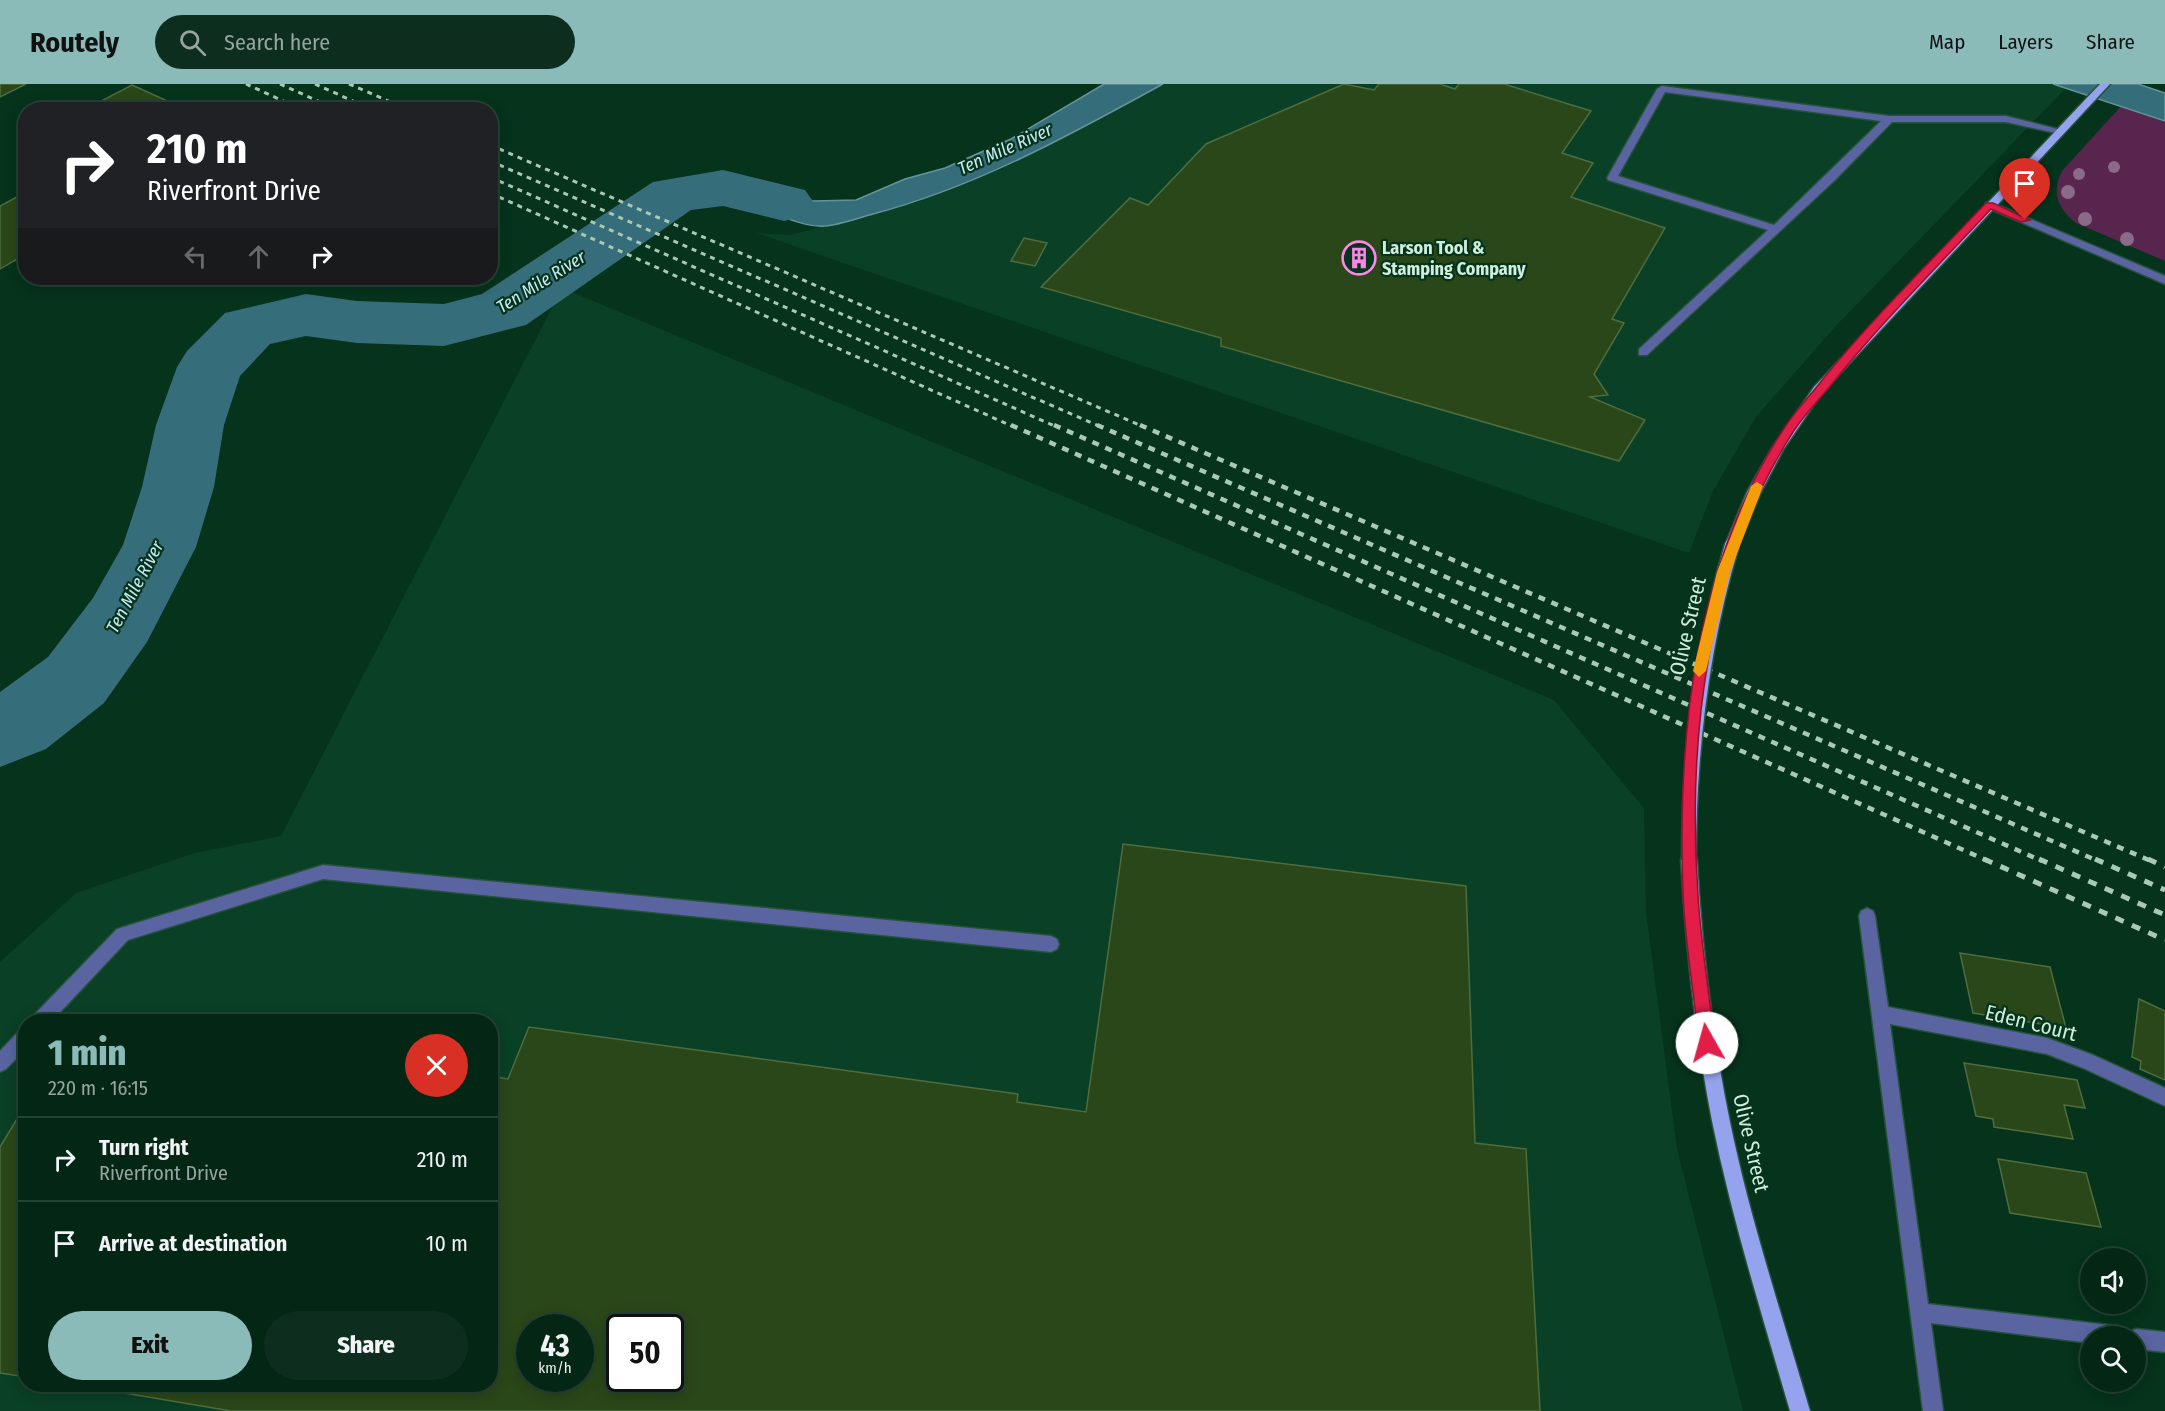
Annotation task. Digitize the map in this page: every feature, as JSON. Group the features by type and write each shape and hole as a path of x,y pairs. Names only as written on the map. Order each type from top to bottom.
{"main road":[{"name":"Olive Street","path":"1800,1411 1752,1245 1722,1123 1707,1043 1689,860 1690,770 1695,698 1709,628 1732,544 1754,492 1778,448 1803,410 1854,349 2105,84"}],"street":[{"path":"1776,229 1612,178 1662,89 1889,119 2006,119 2060,131"},
{"path":"1643,352 1776,229 1889,119"},
{"path":"1990,205 2165,280"},
{"path":"47,1014 123,934 323,872 1052,944"},
{"path":"1867,916 1933,1411"},
{"name":"Eden Court","path":"1879,1014 2047,1046 2087,1061 2165,1097"},
{"path":"0,1062 18,1044"},
{"path":"1918,1312 2080,1332"},
{"path":"2146,1340 2165,1342"}],"shaded area":[{"name":"Larson Tool & Stamping Company","path":"1163,84 2053,84 2066,88 1834,328 1756,417 1713,491 1689,553 756,233 790,235 918,202 1117,109"},
{"path":"2122,105 2165,121 2165,261 2076,223 2065,212 2058,200 2057,186 2062,171"},
{"path":"562,288 1554,700 1644,808 1646,912 1677,1149 1743,1411 0,1411 0,962 76,893 194,853 281,836"}],"water":[{"path":"1104,84 1163,84 1058,140 986,174 911,203 843,223 825,226 797,222 751,203 719,194 703,193 694,206 662,192 683,183 716,175 734,176 757,186 783,190 813,201 856,200 905,179 945,168 1011,139"},
{"path":"2053,84 2138,84 2165,93 2165,121"}],"building":[{"path":"0,84 26,84 0,97"},
{"name":"Larson Tool & Stamping Company","path":"1344,84 1374,90 1379,84 1440,84 1455,89 1459,84 1504,84 1591,111 1562,153 1593,163 1571,197 1665,228 1612,319 1624,323 1594,374 1608,395 1590,397 1645,420 1619,461 1221,346 1221,338 1041,287 1130,198 1148,205 1206,144"},
{"path":"132,85 170,102 99,102"},
{"path":"18,196 18,259 0,269 0,206"},
{"path":"1024,238 1047,243 1035,266 1011,261"},
{"path":"1123,844 1466,886 1475,1143 1526,1149 1540,1411 231,1411 118,1392 498,1392 498,1077 508,1079 529,1027 1018,1094 1017,1102 1086,1112"},
{"path":"1960,953 2050,967 2066,1028 1973,1013"},
{"path":"2139,999 2165,1011 2165,1080 2140,1069 2141,1061 2132,1057"},
{"path":"1964,1063 2077,1080 2085,1108 2064,1105 2073,1139 1994,1127 1993,1119 1976,1116"},
{"path":"18,1117 18,1376 0,1373 0,1147"},
{"path":"1998,1159 2086,1173 2101,1227 2010,1213"}],"waterway":[{"name":"Ten Mile River","path":"0,733 17,725 76,680 120,620 159,547 178,487 190,425 210,367 248,328 306,315 357,322 444,325 503,310 674,195 723,188 784,203"}],"railway":[{"path":"246,84 285,102"},
{"path":"280,84 320,102"},
{"path":"315,84 355,102"},
{"path":"349,84 391,102"},
{"path":"498,148 1144,427"},
{"path":"498,164 1101,427"},
{"path":"498,181 1057,427"},
{"path":"498,197 1014,427"},
{"path":"1011,425 1988,861"},
{"path":"1054,425 2042,861"},
{"path":"1097,425 2098,861"},
{"path":"1140,425 2151,861"},
{"path":"1984,859 2165,940"},
{"path":"2039,859 2165,915"},
{"path":"2095,859 2165,890"},
{"path":"2148,859 2165,867"}],"slow traffic":[{"path":"1699,671 1732,544 1757,486"}],"place":[{"name":"Larson Tool & Stamping Company","path":"1359,258"}],"route":[{"path":"1707,1043 1690,894 1688,829 1690,770 1698,678 1712,614 1732,544 1754,492 1789,429 1818,390 1854,349 1990,205 2025,220"}]}
